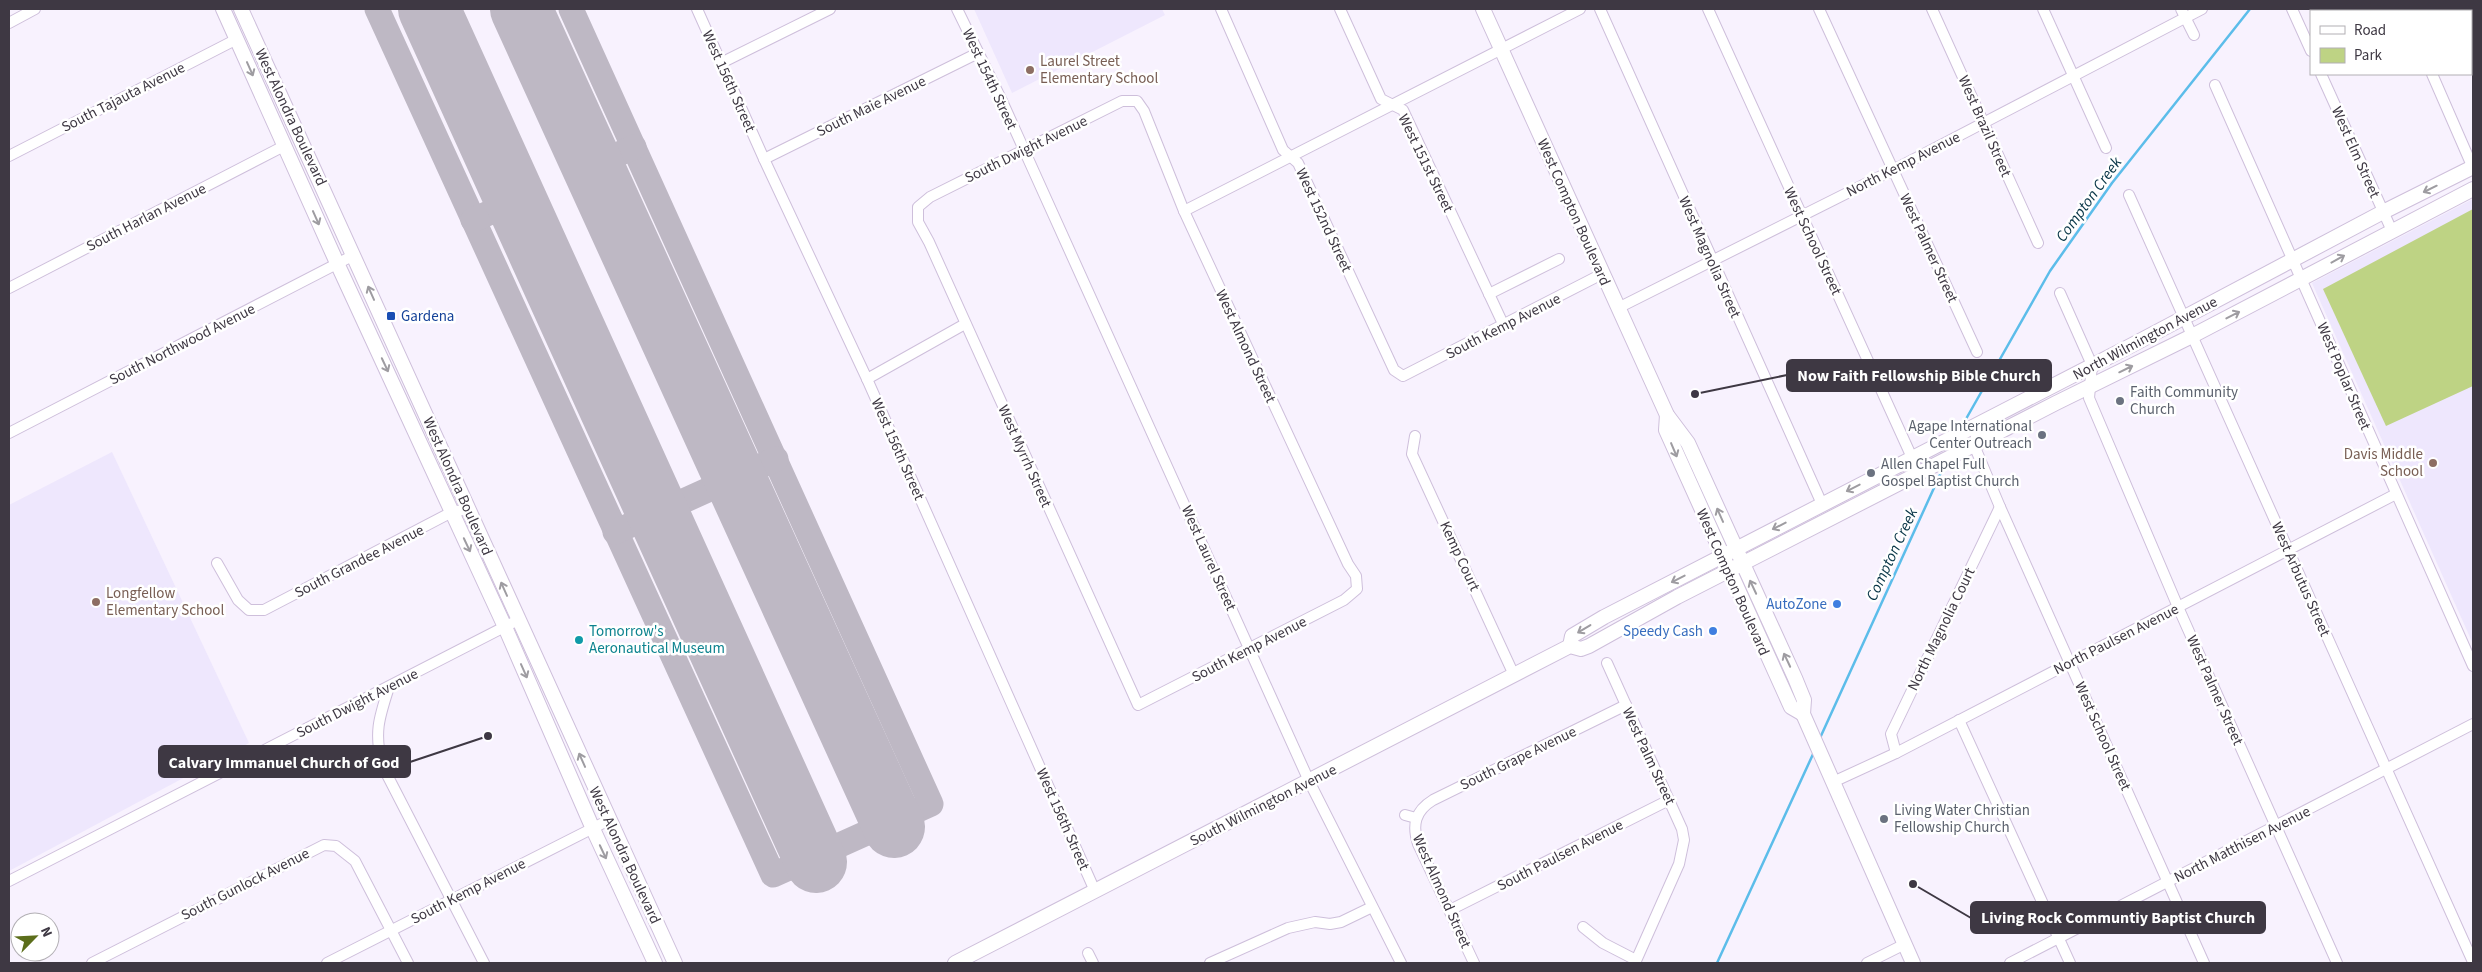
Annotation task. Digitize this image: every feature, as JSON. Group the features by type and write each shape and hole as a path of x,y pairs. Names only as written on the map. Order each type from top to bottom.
{"main road":[{"name":"West Alondra Boulevard","path":"223,9 337,263 505,627 593,829 655,963"},
{"name":"West Alondra Boulevard","path":"241,9 675,963"},
{"name":"West Compton Boulevard","path":"1483,9 1667,415 1688,443 1796,678 1804,700 1803,714 1913,963"},
{"name":"North Wilmington Avenue","path":"1736,549 2473,167"},
{"name":"North Wilmington Avenue","path":"1742,564 1922,471 2192,336 2473,189"},
{"name":"West Compton Boulevard","path":"1667,415 1666,430 1721,556 1791,707 1803,714"},
{"name":"South Wilmington Avenue","path":"1570,646 1572,636 1736,549"},
{"name":"South Wilmington Avenue","path":"955,963 1570,646 1580,648 1589,646 1677,597 1742,564"}],"street":[{"path":"9,23 35,9"},
{"name":"West 156th Street","path":"697,9 866,379 1095,891"},
{"path":"721,63 830,9"},
{"name":"West 154th Street","path":"957,9 1024,150"},
{"name":"West 152nd Street","path":"1221,9 1283,150 1298,163 1394,370 1403,376"},
{"name":"West 151st Street","path":"1340,9 1381,99 1403,110 1504,326"},
{"path":"1184,211 1580,9"},
{"name":"West Magnolia Street","path":"1600,9 1822,504"},
{"name":"West School Street","path":"1708,9 1912,457 1922,471"},
{"name":"West Palmer Street","path":"1819,9 1977,352"},
{"name":"West Brazil Street","path":"1932,9 2038,243"},
{"path":"2043,9 2106,148"},
{"name":"North Kemp Avenue","path":"1618,308 1893,170 1983,123 2183,13 2202,9"},
{"path":"2292,9 2310,49"},
{"path":"2183,13 2194,35"},
{"name":"South Tajauta Avenue","path":"9,156 237,38"},
{"name":"South Maie Avenue","path":"764,159 978,53"},
{"name":"West Elm Street","path":"2321,75 2392,231"},
{"path":"2432,75 2473,167"},
{"name":"West Poplar Street","path":"2215,85 2473,666"},
{"name":"South Dwight Avenue","path":"918,207 930,197 1122,101 1137,101"},
{"name":"West Almond Street","path":"1137,101 1144,111 1184,211 1343,555 1356,576 1357,590"},
{"name":"South Harlan Avenue","path":"9,288 284,146"},
{"name":"West Laurel Street","path":"1024,150 1309,781 1401,963"},
{"name":"West Arbutus Street","path":"2129,195 2473,962"},
{"name":"West Myrrh Street","path":"918,207 918,222 929,242 1138,705"},
{"name":"South Northwood Avenue","path":"9,433 354,255"},
{"path":"1488,294 1559,259"},
{"name":"South Kemp Avenue","path":"1403,376 1504,326 1602,274"},
{"path":"2060,293 2092,365 2089,387"},
{"path":"866,379 965,324"},
{"name":"West Palmer Street","path":"2089,387 2089,398 2178,607 2337,963"},
{"path":"1974,445 1979,424"},
{"name":"Kemp Court","path":"1415,436 1412,454 1514,675"},
{"name":"West School Street","path":"1974,445 2204,963"},
{"name":"North Paulsen Avenue","path":"1833,782 1896,753 2396,494"},
{"name":"North Magnolia Court","path":"1896,753 1891,734 2000,507"},
{"name":"South Grandee Avenue","path":"217,563 238,600 249,610 264,610 452,512 468,509"},
{"name":"South Kemp Avenue","path":"1138,705 1344,600 1357,590"},
{"name":"South Dwight Avenue","path":"9,881 518,620"},
{"name":"West Palm Street","path":"1607,663 1682,829 1684,840 1683,851 1635,962"},
{"path":"390,686 379,719 376,742 382,765 484,963"},
{"name":"South Grape Avenue","path":"1416,818 1421,810 1434,800 1626,705"},
{"path":"1959,720 2070,963"},
{"name":"North Matthisen Avenue","path":"2010,963 2473,724"},
{"name":"South Paulsen Avenue","path":"1450,910 1669,800"},
{"path":"1405,815 1416,818"},
{"name":"West Almond Street","path":"1416,818 1415,834 1418,844 1474,963"},
{"name":"South Kemp Avenue","path":"327,963 609,820"},
{"name":"South Gunlock Avenue","path":"92,963 324,845 336,846 355,861 408,963"},
{"path":"1210,963 1288,928 1305,923 1341,922 1372,907"},
{"path":"1582,927 1603,944 1635,962"},
{"path":"1867,963 1905,944"},
{"path":"1088,953 1093,963"}],"shaded area":[{"name":"Laurel Street Elementary School","path":"974,9 1162,9 1165,15 1012,93"},
{"name":"Davis Middle School","path":"2473,199 2473,644 2312,283"},
{"name":"Longfellow Elementary School","path":"112,452 249,743 9,871 9,505"}],"green space":[{"path":"2473,209 2473,386 2386,426 2323,289"}],"waterway":[{"name":"Compton Creek","path":"1962,426 2050,271 2112,183 2250,9"},
{"name":"Compton Creek","path":"1820,738 1944,466"},
{"name":"Compton Creek","path":"1717,963 1814,752"}],"taxiway":[{"path":"377,9 773,875 931,804 571,9"},
{"path":"593,166 634,147"},
{"path":"473,220 516,201"},
{"path":"615,532 776,459"}],"runway":[{"path":"429,9 816,862"},
{"path":"521,9 894,827"}],"place":[{"name":"Laurel Street Elementary School","path":"1030,70"},
{"name":"Gardena","path":"391,316"},
{"name":"Now Faith Fellowship Bible Church","path":"1695,394"},
{"name":"Faith Community Church","path":"2120,401"},
{"name":"Agape International Center Outreach","path":"2042,435"},
{"name":"Davis Middle School","path":"2433,463"},
{"name":"Allen Chapel Full Gospel Baptist Church","path":"1871,473"},
{"name":"Longfellow Elementary School","path":"96,602"},
{"name":"AutoZone","path":"1837,604"},
{"name":"Speedy Cash","path":"1713,631"},
{"name":"Tomorrow's Aeronautical Museum","path":"579,640"},
{"name":"Calvary Immanuel Church of God","path":"488,736"},
{"name":"Living Water Christian Fellowship Church","path":"1884,819"},
{"name":"Living Rock Communtiy Baptist Church","path":"1913,884"}]}
